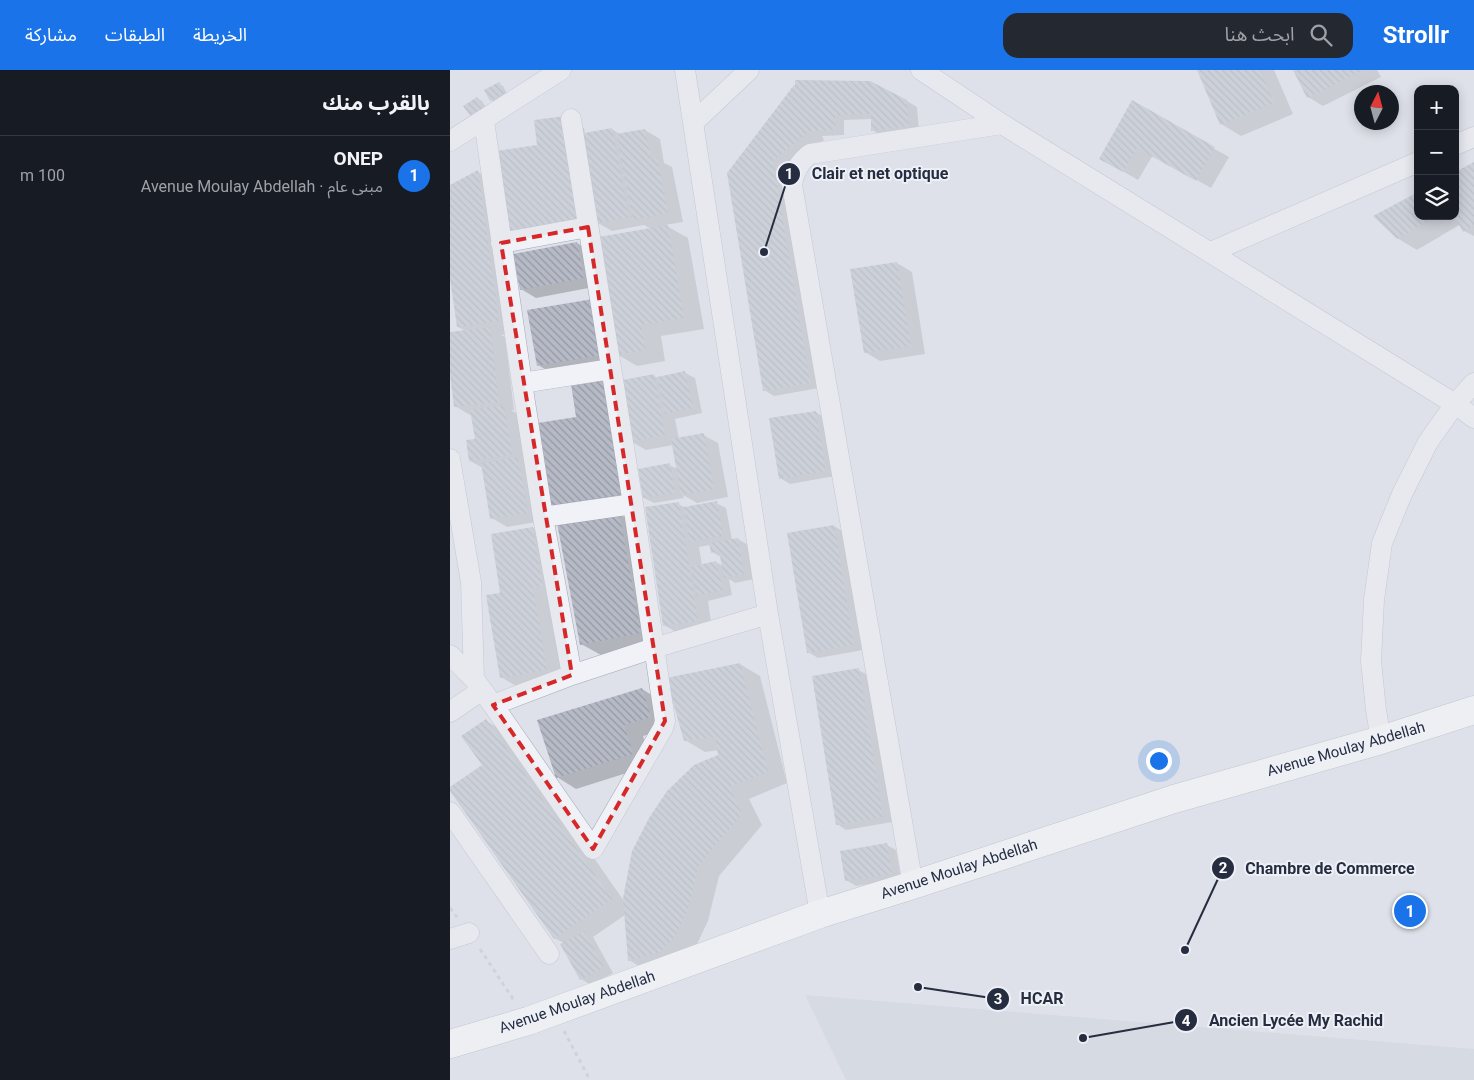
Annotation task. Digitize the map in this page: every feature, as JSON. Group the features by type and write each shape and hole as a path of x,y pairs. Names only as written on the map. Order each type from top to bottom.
{"main road":[{"name":"Avenue Moulay Abdellah","path":"450,1044 540,1016 820,914 1174,799 1381,740 1474,710"}],"street":[{"path":"450,142 561,70"},
{"path":"685,70 768,614 820,914"},
{"path":"693,123 749,70"},
{"path":"921,70 1002,124 1211,252 1455,404 1474,418"},
{"path":"450,655 483,691 593,850 663,728 665,721 633,504 572,119"},
{"path":"484,121 522,383 572,675"},
{"path":"913,885 792,185 799,165 810,154 1002,124"},
{"path":"1459,143 1474,137"},
{"path":"1211,252 1414,164"},
{"path":"501,243 588,227"},
{"path":"522,383 611,370"},
{"path":"1381,740 1376,710 1372,661 1374,600 1382,543 1402,494 1428,442 1455,404 1474,383"},
{"path":"450,459 471,582 483,691"},
{"path":"544,517 633,504"},
{"path":"450,712 483,691 572,675 768,614"},
{"path":"450,812 548,954"},
{"path":"450,939 469,933"}],"path":[{"path":"450,908 540,1016 590,1080"}],"highlighted area":[{"path":"588,227 665,721 593,849 493,705 572,675 501,243"}],"shaded area":[{"path":"805,995 1474,1049 1474,1080 846,1080"}],"building":[{"path":"1197,70 1260,70 1274,103 1220,125"},
{"path":"1293,70 1363,70 1307,98"},
{"path":"795,80 870,81 907,100 909,126 871,131 871,114 835,115 835,130 809,131 773,161 810,383 763,391 727,173 795,86"},
{"path":"499,82 505,93 490,101 484,90"},
{"path":"477,97 484,108 471,117 463,106"},
{"path":"1132,100 1215,147 1196,181 1137,148 1123,172 1099,159"},
{"path":"565,116 581,225 508,235 496,151 537,145 534,120"},
{"path":"612,128 629,217 596,223 579,134"},
{"path":"645,129 651,159 657,157 668,213 633,220 616,134"},
{"path":"1474,162 1474,225 1463,232 1456,220 1459,220 1459,170"},
{"path":"478,170 499,321 457,327 450,279 450,185"},
{"path":"1414,194 1414,220 1429,220 1397,239 1373,216"},
{"path":"668,225 684,318 641,325 646,350 616,355 599,237"},
{"path":"577,242 584,278 520,290 513,254"},
{"path":"897,262 911,346 864,353 850,269"},
{"path":"593,299 602,355 537,366 527,310"},
{"path":"490,327 499,402 454,407 450,374 450,332"},
{"path":"685,371 693,408 665,414 657,377"},
{"path":"654,374 665,435 630,442 618,381"},
{"path":"605,379 624,501 552,511 538,423 576,417 571,384"},
{"path":"504,405 512,455 469,461 466,440 475,439 470,410"},
{"path":"816,411 826,471 779,479 769,418"},
{"path":"704,433 714,489 681,495 671,439"},
{"path":"518,457 528,513 490,519 481,463"},
{"path":"670,463 675,493 643,498 638,469"},
{"path":"717,501 723,536 689,542 684,507"},
{"path":"679,502 698,621 663,626 645,507"},
{"path":"619,512 641,633 580,645 557,523"},
{"path":"834,525 854,645 807,653 787,533"},
{"path":"533,527 543,586 533,587 547,670 500,678 486,595 500,593 491,534"},
{"path":"738,538 744,574 724,578 719,551 711,553 709,543"},
{"path":"716,561 723,590 697,596 690,567"},
{"path":"740,663 768,772 730,787 742,814 699,865 688,909 676,935 660,952 628,961 623,898 632,851 649,818 667,791 694,765 718,755 715,737 684,741 666,678"},
{"path":"859,668 883,817 836,825 812,676"},
{"path":"642,688 651,717 624,725 633,754 556,778 537,720"},
{"path":"486,719 612,899 554,939 450,791 450,787 482,765 461,736"},
{"path":"887,843 892,874 845,881 840,851"},
{"path":"584,931 604,967 580,980 560,944"}],"place":[{"name":"Clair et net optique","path":"764,252"},
{"name":"ONEP","path":"1410,911"},
{"name":"Chambre de Commerce","path":"1185,950"},
{"name":"HCAR","path":"918,987"},
{"name":"Ancien Lycée My Rachid","path":"1083,1038"}]}
